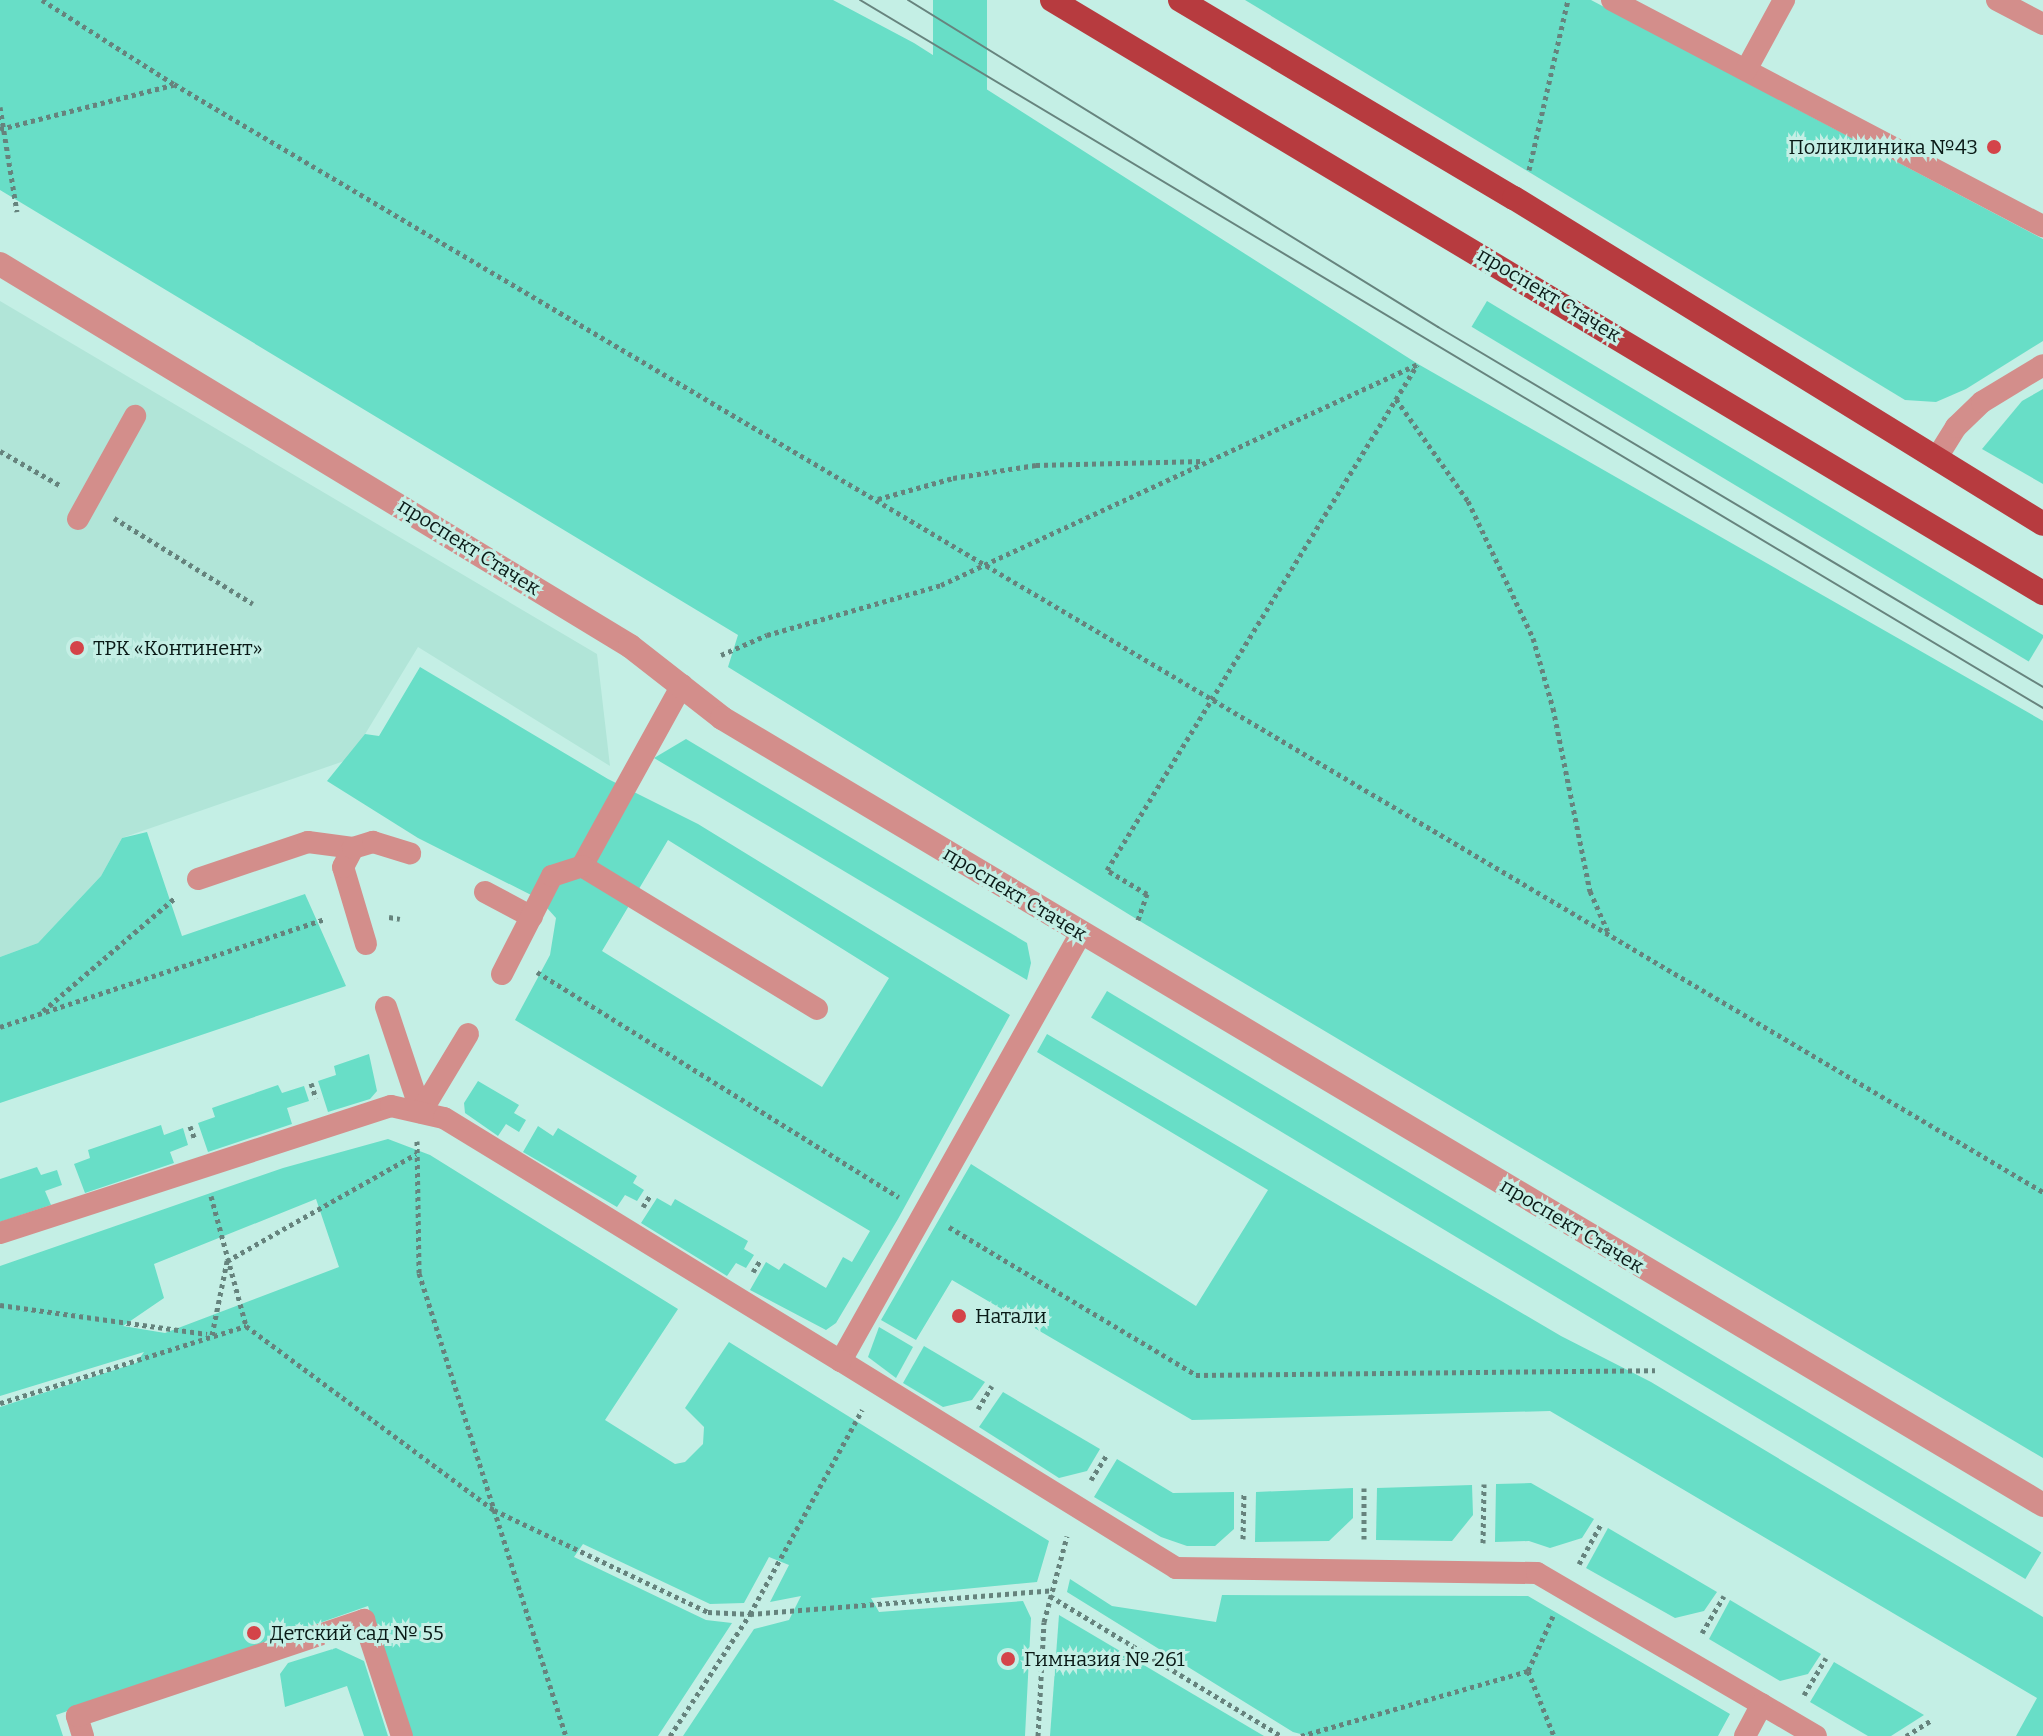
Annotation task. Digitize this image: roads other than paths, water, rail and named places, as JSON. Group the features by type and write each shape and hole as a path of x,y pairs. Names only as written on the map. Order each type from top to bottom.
{"main road":[{"name":"проспект Стачек","path":"1052,0 2043,593"},
{"path":"1180,0 1514,198 2043,524"}],"street":[{"name":"проспект Стачек","path":"0,264 342,468 630,646 722,718 2043,1505"}],"lane":[{"path":"1612,0 2043,226"},
{"path":"1746,70 1784,0"},
{"path":"1997,0 2043,24"},
{"path":"1936,459 1956,427 1982,402 2043,365"},
{"path":"83,510 135,416"},
{"path":"507,965 552,876 582,866 682,685"},
{"path":"198,879 308,842 353,848 373,842 410,853"},
{"path":"353,848 343,867 353,909 366,944"},
{"path":"582,866 817,1009"},
{"path":"485,892 532,917"},
{"path":"841,1361 1081,933"},
{"path":"386,1007 421,1112"},
{"path":"421,1112 468,1034"},
{"path":"0,1233 391,1106 444,1118 1176,1568 1537,1573 1816,1736"},
{"path":"83,1736 77,1716 364,1620 402,1736"},
{"path":"1745,1736 1762,1704"}],"tram line":[{"path":"860,0 2043,708"},
{"path":"908,0 1438,327 2043,687"}],"place":[{"name":"Поликлиника №43","path":"1994,147"},
{"name":"ТРК «Континент»","path":"77,648"},
{"name":"Натали","path":"959,1316"},
{"name":"Детский сад № 55","path":"254,1633"},
{"name":"Гимназия № 261","path":"1008,1659"}]}
